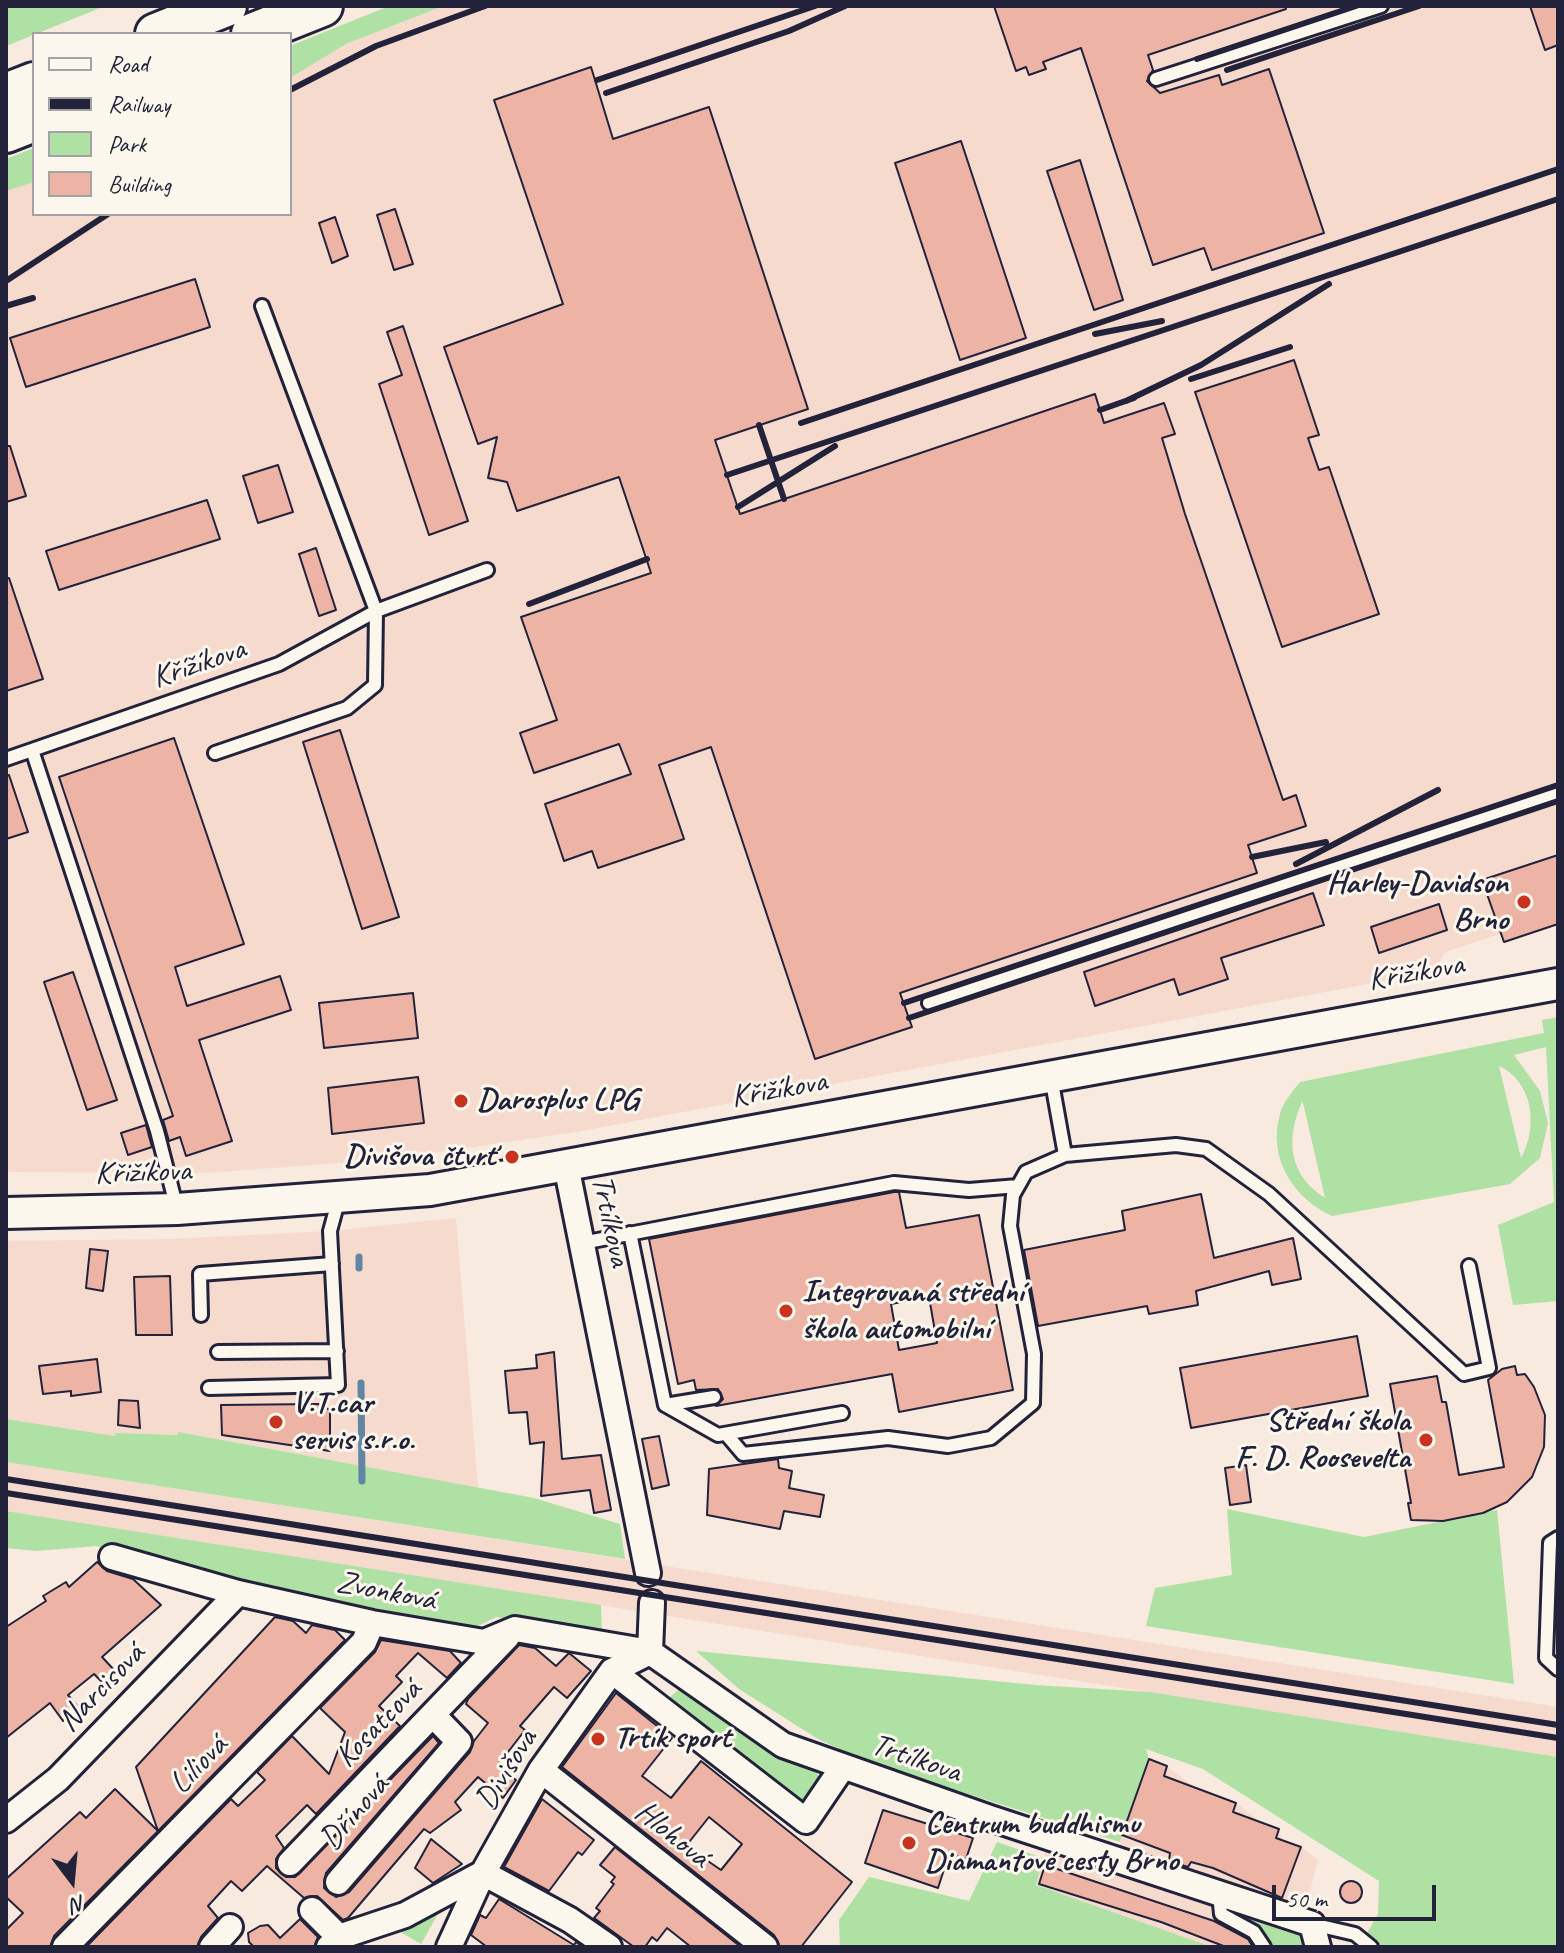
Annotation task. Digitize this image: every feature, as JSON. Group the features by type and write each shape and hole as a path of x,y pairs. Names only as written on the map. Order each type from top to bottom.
{"highway":[{"path":"161,32 226,6"},
{"path":"264,23 322,6"},
{"path":"6,94 32,84"},
{"path":"6,132 32,122"}],"street":[{"name":"Křižíkova","path":"6,1213 177,1209 430,1190 1558,984"},
{"name":"Trtílkova","path":"566,1165 648,1573"},
{"name":"Zvonková","path":"112,1557 238,1593 372,1623 484,1642 515,1629 650,1652"},
{"name":"Narcisová","path":"6,1820 58,1779 238,1593"},
{"path":"650,1652 652,1603"},
{"name":"Liliová","path":"65,1947 364,1642 372,1623"},
{"name":"Kosatcová","path":"290,1863 515,1629"},
{"name":"Trtílkova","path":"650,1652 783,1745 842,1768 1219,1893 1315,1936"},
{"name":"Divišova","path":"449,1947 483,1873 541,1770 612,1671 650,1652"},
{"name":"Trtílkova","path":"612,1671 806,1821 842,1768"},
{"name":"Dřínová","path":"338,1882 459,1742 433,1715"},
{"name":"Hlohová","path":"541,1770 765,1947"},
{"path":"312,1910 334,1942 405,1915 483,1873 570,1920 609,1947"},
{"path":"212,1947 230,1927"}],"lane":[{"path":"1156,79 1381,6"},
{"path":"6,147 32,132"},
{"path":"215,753 347,708 375,685 376,611 262,306"},
{"name":"Křížíkova","path":"6,759 279,664 376,611 487,570"},
{"path":"32,750 157,1131 177,1209"},
{"path":"929,1003 1558,792"},
{"path":"1051,1077 1065,1155"},
{"path":"726,1434 743,1454 888,1438 948,1446 991,1438 1033,1403 1034,1354 1010,1226 1013,1195 1026,1172 1065,1155 1176,1145 1206,1149 1269,1194 1464,1374 1489,1368 1469,1266"},
{"path":"582,1243 894,1183 969,1190 1018,1186"},
{"path":"209,1388 338,1385 330,1231 339,1198"},
{"path":"630,1233 665,1405 718,1435 842,1413"},
{"path":"201,1315 200,1274 332,1264"},
{"path":"218,1352 337,1351"},
{"path":"665,1405 714,1397"},
{"path":"1558,1538 1550,1543 1546,1658 1558,1669"},
{"path":"1219,1893 1221,1914 1254,1932 1264,1947"},
{"path":"1315,1936 1355,1934 1371,1947"}],"shaded area":[{"path":"443,6 1558,6 1558,924 1503,942 1500,934 1446,952 1432,972 576,1132 384,1160 204,1173 6,1172 6,191 32,183 32,216 292,216 292,77 346,44"},
{"path":"456,1218 478,1488 180,1432 178,1435 116,1433 114,1437 6,1419 6,1241 172,1239 330,1231"},
{"path":"6,1462 1558,1707 1558,1757 6,1511"},
{"path":"1149,1759 1167,1766 1193,1786 1236,1803 1261,1822 1279,1829 1282,1840 1301,1847 1318,1860 1300,1931 1242,1914 1259,1929 1270,1947 1212,1947 1036,1885 1047,1846 1112,1867"}],"green space":[{"path":"6,6 105,6 41,32 32,32 32,35 6,46"},
{"path":"389,6 443,6 346,44 292,77 292,45"},
{"path":"32,149 32,183 6,191 6,159"},
{"path":"1558,1017 1558,1301 1513,1305 1498,1225 1554,1202 1546,1047 1514,1055 1540,1091 1548,1123 1540,1158 1510,1184 1332,1216 1318,1209 1295,1188 1281,1161 1277,1130 1283,1105 1300,1082 1544,1033 1542,1020","holes":["1499,1066 1520,1083 1530,1107 1530,1133 1521,1158","1303,1103 1325,1198 1304,1179 1294,1156 1293,1130"]},
{"path":"6,1419 114,1436 116,1433 177,1435 179,1432 534,1498 620,1524 625,1559 6,1462"},
{"path":"1227,1509 1364,1537 1497,1510 1514,1684 1146,1626 1155,1588 1232,1575"},
{"path":"6,1511 601,1605 602,1635 496,1617 476,1627 360,1615 231,1584 96,1546 36,1551 6,1548"},
{"path":"696,1651 1035,1685 1150,1692 1558,1757 1558,1947 1359,1947 1378,1914 1379,1881 1203,1769 1146,1749 1149,1759 1120,1842 870,1763 818,1739 739,1689"},
{"path":"682,1687 772,1751 817,1773 822,1786 816,1796 797,1809 665,1701"},
{"path":"997,1842 1043,1858 1036,1885 1212,1947 840,1947 839,1920 869,1877 969,1901"},
{"path":"447,1898 421,1944 388,1925"},
{"path":"1240,1913 1300,1931 1308,1947 1270,1947 1259,1928"}],"building":[{"path":"994,6 1285,6 1286,9 1148,55 1153,70 1147,81 1160,93 1219,75 1222,85 1269,69 1324,233 1212,270 1204,248 1153,265 1081,48 1043,62 1046,69 1029,75 1026,67 1016,71"},
{"path":"1530,6 1558,6 1558,45 1545,50"},
{"path":"591,67 613,139 709,107 808,409 715,440 740,514 1095,394 1104,423 1164,403 1175,434 1162,438 1185,514 1283,800 1296,795 1306,826 1248,845 1257,873 900,993 912,1027 815,1059 711,747 659,765 684,839 598,868 592,851 564,861 545,804 631,774 619,744 534,773 520,733 557,720 521,617 651,573 619,477 517,511 507,482 488,478 497,437 478,444 444,347 563,304 494,100"},
{"path":"961,141 1026,338 960,360 895,163"},
{"path":"1080,160 1123,300 1094,310 1047,171"},
{"path":"395,209 413,264 394,270 377,215"},
{"path":"335,217 348,256 332,263 319,223"},
{"path":"195,279 210,327 26,387 10,338"},
{"path":"403,326 468,521 429,535 379,384 402,375 387,332"},
{"path":"1294,360 1319,435 1308,438 1319,470 1329,467 1379,614 1282,647 1195,392"},
{"path":"6,446 10,446 26,496 6,502"},
{"path":"278,465 293,512 258,523 243,476"},
{"path":"207,500 220,539 59,590 46,551"},
{"path":"316,548 336,610 319,616 299,554"},
{"path":"6,578 9,578 43,679 6,691"},
{"path":"340,730 399,917 362,929 303,742"},
{"path":"174,738 244,944 175,967 187,1006 280,976 291,1010 199,1040 232,1141 186,1156 180,1137 169,1141 163,1120 173,1116 59,777"},
{"path":"9,775 28,832 6,839 6,776"},
{"name":"Harley-Davidson Brno","path":"1558,855 1558,924 1504,942 1482,880"},
{"path":"1313,893 1324,925 1221,958 1228,979 1179,995 1174,979 1095,1006 1084,972"},
{"path":"1439,904 1447,930 1379,953 1371,927"},
{"path":"73,972 117,1100 87,1110 44,982"},
{"path":"413,993 418,1038 324,1048 319,1003"},
{"path":"418,1077 424,1123 332,1134 328,1088"},
{"path":"146,1125 152,1147 128,1155 121,1133"},
{"name":"Integrovaná střední škola automobilní","path":"894,1192 899,1192 906,1228 979,1215 1013,1390 899,1412 892,1374 716,1406 723,1399 718,1389 696,1390 694,1380 678,1384 649,1239","holes":["929,1297 937,1343 899,1350 891,1304"]},
{"path":"1201,1194 1214,1258 1293,1238 1301,1279 1272,1285 1269,1271 1196,1291 1198,1305 1149,1314 1147,1306 1038,1326 1024,1250 1125,1230 1122,1211"},
{"path":"90,1249 108,1251 103,1291 86,1288"},
{"path":"170,1276 172,1335 136,1335 134,1277"},
{"path":"1357,1336 1368,1396 1191,1428 1180,1368"},
{"path":"554,1352 562,1459 601,1455 611,1510 594,1513 590,1490 541,1496 544,1442 530,1444 527,1412 509,1413 505,1371 537,1368 536,1355"},
{"path":"97,1359 101,1392 71,1396 71,1391 43,1394 39,1366"},
{"name":"Střední škola F. D. Roosevelta","path":"1515,1366 1517,1375 1525,1374 1534,1387 1545,1415 1544,1447 1532,1477 1507,1502 1483,1513 1443,1521 1411,1520 1408,1503 1411,1503 1390,1384 1437,1376 1442,1402 1446,1402 1459,1475 1504,1467 1488,1380 1502,1369"},
{"path":"119,1400 138,1401 140,1428 118,1425"},
{"path":"318,1404 330,1410 330,1451 222,1435 221,1405"},
{"path":"659,1436 669,1485 652,1489 642,1439"},
{"path":"778,1459 779,1468 792,1471 789,1488 824,1495 820,1517 784,1511 780,1529 707,1515 709,1469"},
{"path":"1246,1465 1251,1502 1230,1505 1225,1468"},
{"path":"97,1562 107,1571 133,1579 161,1605 102,1657 116,1672 104,1684 94,1674 68,1695 78,1707 63,1721 50,1703 6,1738 6,1627 46,1601 43,1596 66,1582 69,1587"},
{"path":"275,1617 293,1621 306,1633 312,1625 335,1630 345,1640 158,1831 136,1767"},
{"path":"381,1640 450,1651 461,1663 447,1678 418,1653 396,1676 402,1682 379,1706 400,1726 316,1814 307,1805 276,1836 284,1848 276,1859 276,1868 286,1877 295,1877 433,1736 439,1743 326,1873 324,1888 336,1897 349,1892 470,1752 474,1741 488,1723 466,1704 468,1699 519,1645 535,1648 556,1666 569,1653 591,1671 567,1698 554,1687 520,1726 525,1730 498,1765 516,1780 503,1798 478,1777 455,1802 461,1810 430,1833 424,1829 348,1918 343,1920 317,1896 304,1898 267,1866 242,1891 231,1881 208,1906 218,1918 201,1937 197,1947 86,1947 231,1799 238,1806 265,1780 257,1772 292,1736 329,1774 345,1732 320,1708 375,1652"},
{"path":"616,1693 672,1738 642,1776 671,1798 701,1761 852,1882 801,1947 780,1947 774,1935 562,1767","holes":["709,1817 742,1844 721,1870 686,1846"]},
{"path":"1149,1759 1167,1766 1164,1776 1236,1803 1233,1812 1279,1829 1276,1838 1301,1847 1282,1898 1213,1868 1191,1862 1188,1867 1169,1861 1170,1853 1122,1835"},
{"path":"115,1789 158,1831 54,1936 50,1947 6,1947 6,1930 23,1913 6,1897 6,1879 80,1812 86,1818"},
{"path":"542,1799 594,1840 582,1855 578,1852 549,1891 504,1867"},
{"path":"883,1810 973,1838 966,1859 949,1854 938,1888 865,1863"},
{"path":"431,1839 462,1864 433,1883 415,1868"},
{"path":"615,1847 741,1947 691,1947 667,1928 657,1941 652,1937 645,1947 634,1947 594,1918 600,1911 596,1908 614,1884 611,1882 615,1877 600,1865"},
{"path":"1045,1865 1214,1921 1248,1939 1253,1947 1226,1947 1161,1922 1039,1884"},
{"path":"1347,1881 1355,1881 1362,1892 1355,1903 1347,1903 1340,1896 1340,1888"},
{"path":"499,1899 574,1945 576,1942 583,1947 487,1947 471,1935 480,1915 486,1918"},
{"path":"300,1919 318,1937 314,1947 254,1947 249,1942 248,1933 260,1926 268,1925 280,1938"}],"waterway":[{"path":"359,1257 359,1268"},
{"path":"361,1383 362,1481"}],"railway":[{"path":"292,89 376,46 485,6"},
{"path":"597,80 815,6"},
{"path":"606,93 789,31 845,6"},
{"path":"1197,59 1356,6"},
{"path":"1227,70 1419,6"},
{"path":"801,423 1558,169"},
{"path":"727,475 1558,199"},
{"path":"6,281 105,216"},
{"path":"1126,401 1201,365 1329,284"},
{"path":"6,306 33,298"},
{"path":"1095,334 1162,321"},
{"path":"1191,379 1290,347"},
{"path":"1100,410 1134,398"},
{"path":"759,425 784,499"},
{"path":"738,507 835,446"},
{"path":"529,604 647,559"},
{"path":"904,1003 1558,785"},
{"path":"1296,864 1438,790"},
{"path":"909,1018 1558,801"},
{"path":"1252,857 1326,842"},
{"path":"6,1479 1558,1725"},
{"path":"6,1493 1558,1738"}],"place":[{"name":"Harley-Davidson Brno","path":"1524,902"},
{"name":"Darosplus LPG","path":"461,1101"},
{"name":"Divišova čtvrť","path":"512,1157"},
{"name":"Integrovaná střední škola automobilní","path":"786,1311"},
{"name":"V.T.car servis s.r.o.","path":"276,1422"},
{"name":"Střední škola F. D. Roosevelta","path":"1426,1440"},
{"name":"Trtík sport","path":"598,1739"},
{"name":"Centrum buddhismu Diamantové cesty Brno","path":"909,1843"}]}
